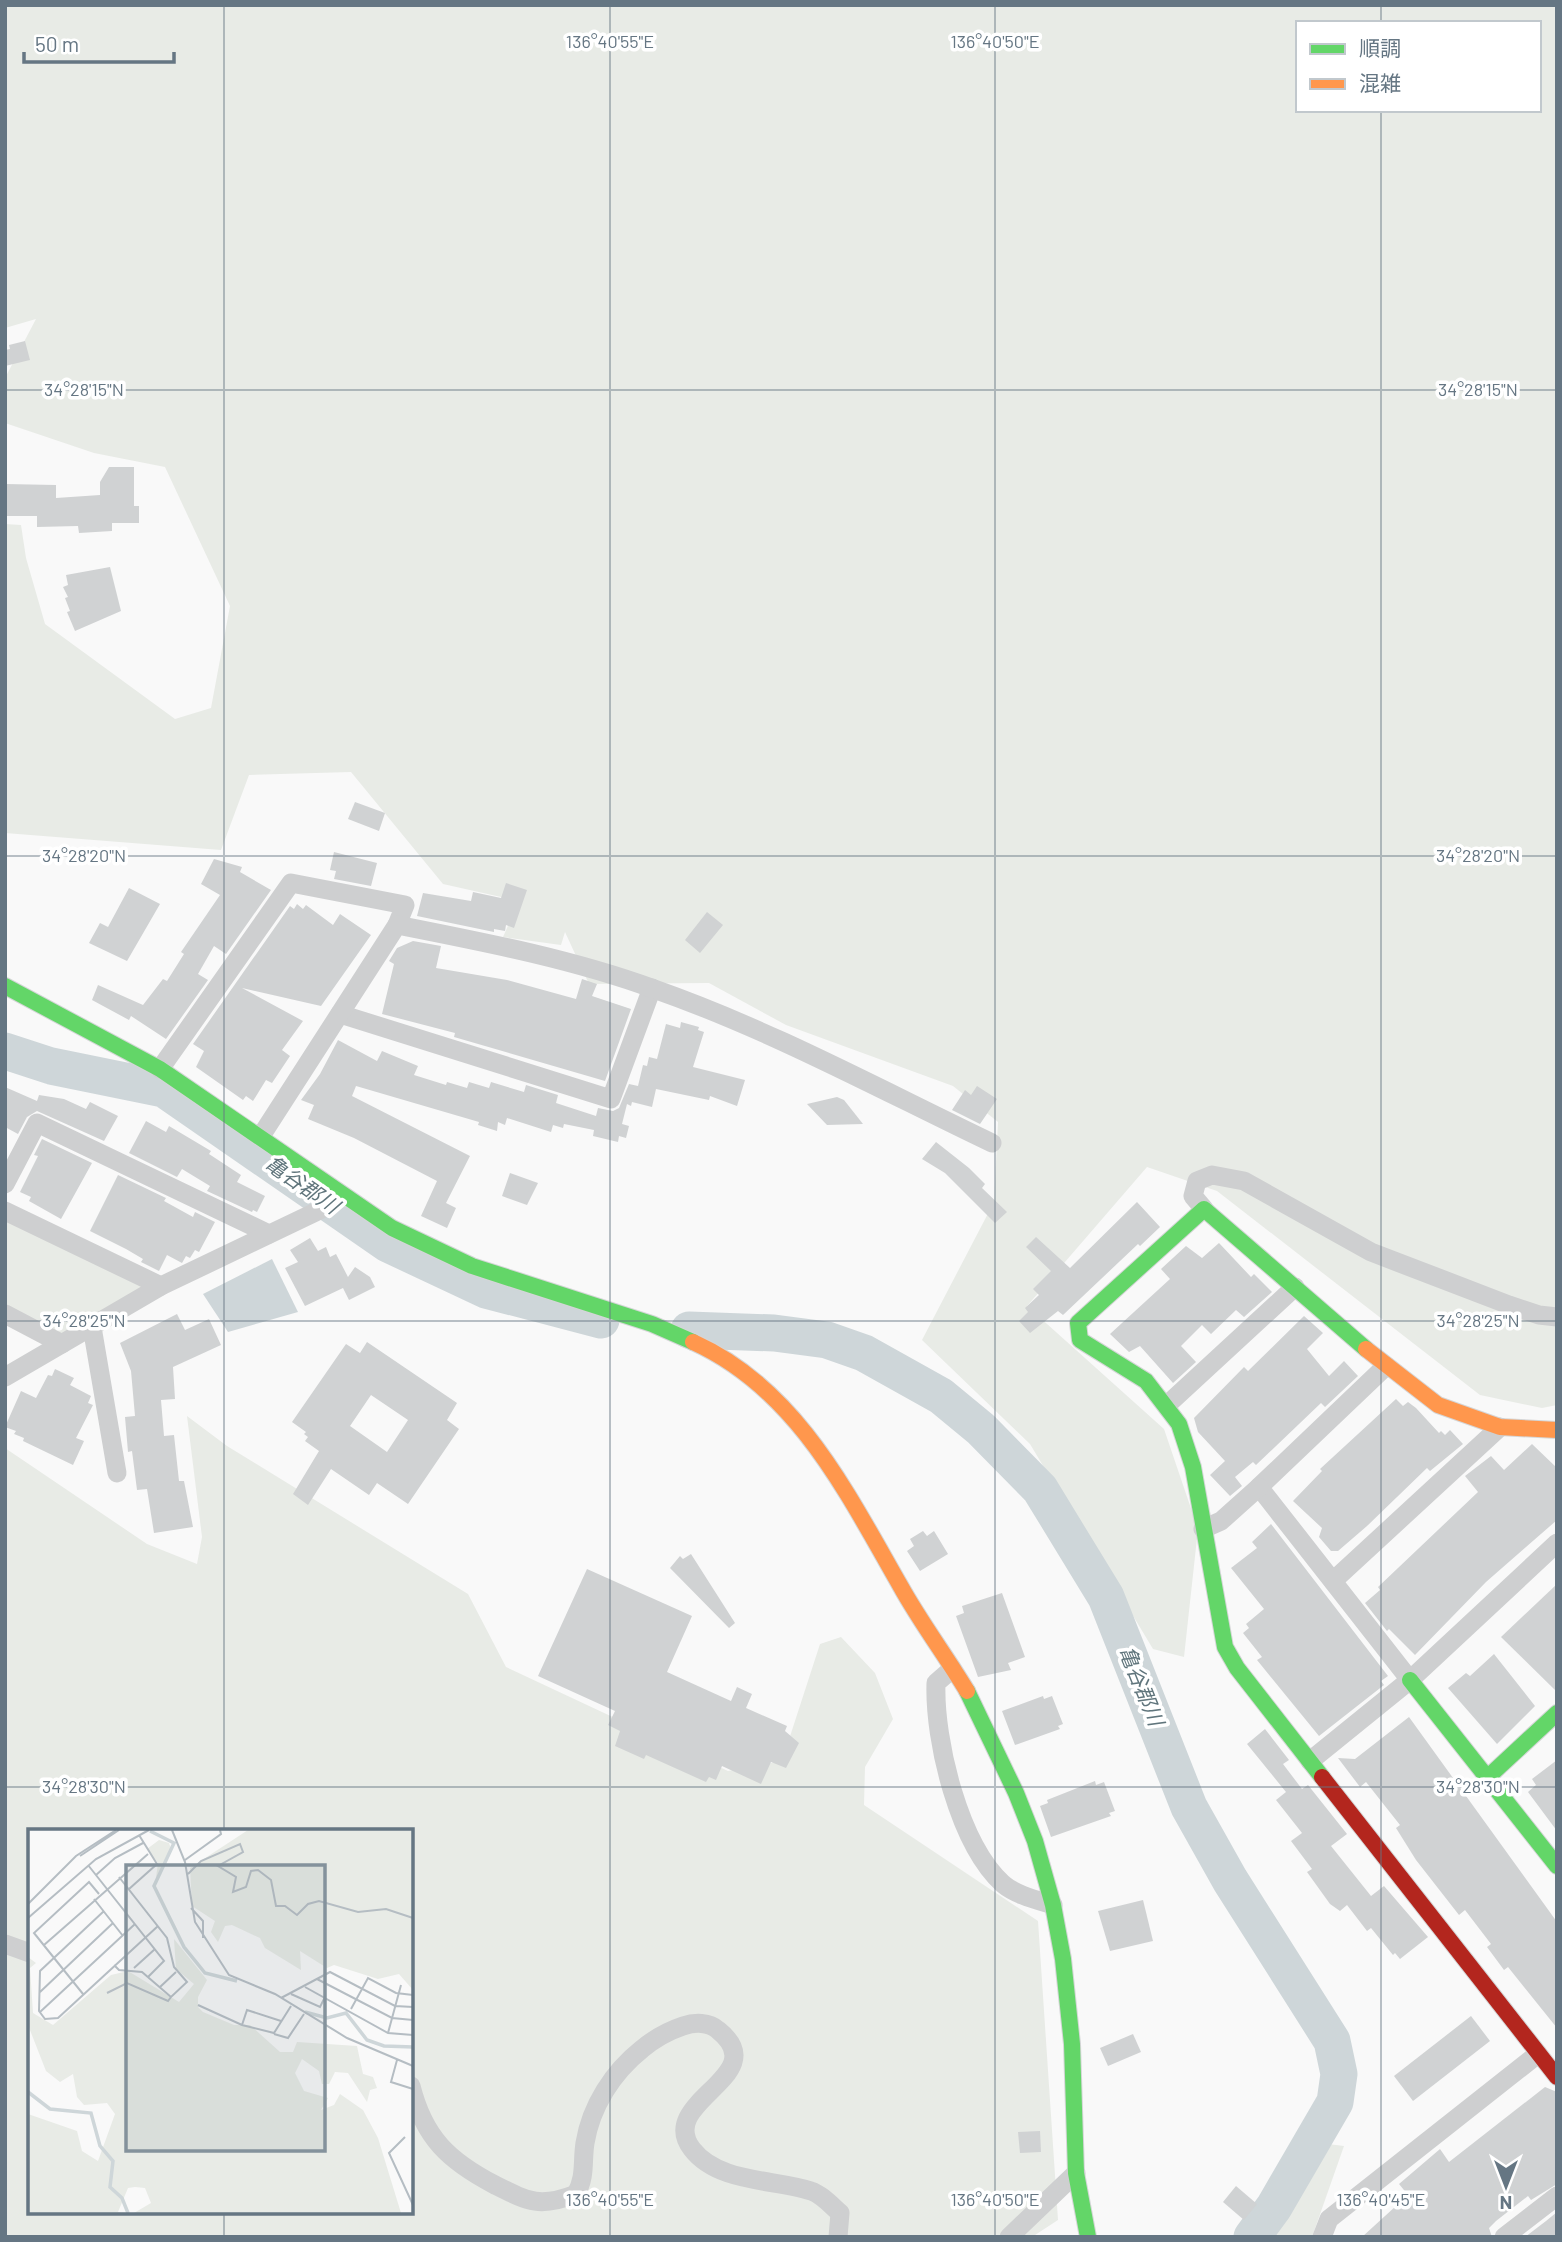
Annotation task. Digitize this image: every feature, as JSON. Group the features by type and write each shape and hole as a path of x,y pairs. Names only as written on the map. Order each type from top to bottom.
{"street":[{"path":"160,1069 291,883 405,905 397,925 261,1136"},
{"path":"397,925 499,946 652,988 811,1056 992,1143"},
{"path":"5,986 160,1069 392,1228 442,1253 504,1277 590,1302 685,1337 719,1354 783,1410 840,1478 896,1578 952,1669 1016,1793 1035,1842 1053,1905 1072,2044 1076,2173 1088,2237"},
{"path":"340,1014 611,1099 652,988"},
{"path":"5,1184 37,1123 269,1234"},
{"path":"1557,1317 1539,1315 1509,1305 1371,1252 1258,1188 1231,1177 1212,1175 1197,1181 1192,1188 1193,1196 1204,1209 1386,1366 1438,1405 1500,1427 1557,1430"},
{"path":"5,1377 161,1286 345,1198"},
{"path":"1204,1209 1078,1323 1080,1340 1132,1370 1167,1405 1187,1441 1225,1647 1237,1668 1557,2077"},
{"path":"5,1211 161,1286"},
{"path":"1167,1405 1295,1287"},
{"path":"5,1314 62,1344"},
{"path":"92,1326 117,1473"},
{"path":"1203,1529 1221,1521 1386,1366"},
{"path":"1333,1581 1500,1427"},
{"path":"1259,1487 1557,1866"},
{"path":"1310,1761 1410,1679 1557,1543"},
{"path":"952,1669 936,1683 936,1707 942,1756 957,1805 979,1850 1004,1885 1053,1905"},
{"path":"1488,1777 1557,1713"},
{"path":"5,1944 28,1952"},
{"path":"413,2092 425,2125 450,2158 527,2202 554,2203 576,2194 584,2178 585,2143 592,2116 601,2095 622,2066 669,2031 695,2022 716,2028 733,2045 735,2059 729,2072 692,2110 685,2122 686,2137 692,2150 719,2168 814,2192 840,2213 838,2237"},
{"path":"1322,2237 1329,2219 1538,2054"},
{"path":"1009,2237 1076,2173"},
{"path":"1504,2237 1557,2196"}],"shaded area":[{"path":"5,5 1557,5 1557,1405 1542,1408 1480,1395 1217,1191 1147,1167 1027,1306 1164,1429 1198,1529 1184,1657 1153,1649 1030,1444 922,1340 994,1202 998,1122 953,1086 786,1025 709,983 589,984 565,932 561,945 503,937 519,901 443,884 351,772 249,775 221,850 5,833 5,524 21,525 26,558 45,624 175,719 211,708 230,606 165,467 94,453 5,423 5,378 36,319 5,328"},
{"path":"5,1213 161,1286 62,1344 5,1314"},
{"path":"272,1259 298,1312 228,1332 203,1294"},
{"path":"187,1416 227,1446 468,1594 506,1667 728,1771 782,1761 820,1644 841,1637 875,1673 893,1719 865,1767 864,1805 1038,1921 1058,2220 1032,2237 5,2237 5,1448 147,1544 197,1564 202,1537"},
{"path":"1320,2143 1344,2146 1312,2237 1261,2237"}],"building":[{"path":"25,341 30,360 5,366 5,350 10,349 9,345"},
{"path":"109,467 134,467 134,506 139,506 139,523 112,523 112,531 79,533 78,526 37,527 37,516 5,516 5,484 56,485 56,498 100,495 100,482"},
{"path":"110,567 121,611 75,631 67,612 70,611 65,598 68,597 63,587 68,585 66,575"},
{"path":"355,802 385,813 379,831 348,819"},
{"path":"334,852 377,863 371,886 334,879 336,871 330,870"},
{"path":"214,859 242,867 240,872 271,890 226,954 214,946 198,974 208,980 166,1039 131,1016 129,1020 92,1000 98,985 143,1005 163,979 167,981 184,954 181,952 220,895 201,884"},
{"path":"506,883 527,890 514,928 506,925 505,931 494,929 494,932 417,916 423,893 471,901 473,892 501,898"},
{"path":"129,888 160,904 127,961 89,943 100,923 108,927"},
{"path":"297,904 303,909 306,905 333,925 340,914 371,935 321,1006 242,988 303,1021 282,1050 290,1056 272,1083 266,1080 253,1101 246,1096 243,1100 196,1067 204,1051 193,1044 290,906 294,909"},
{"path":"707,912 723,925 700,953 685,940"},
{"path":"413,941 441,946 436,968 507,980 576,999 582,979 597,984 592,996 631,1009 605,1081 454,1037 455,1033 382,1014 394,964 389,961 397,948"},
{"path":"681,1022 699,1027 698,1030 704,1032 693,1067 745,1080 737,1106 710,1096 709,1100 656,1089 652,1107 632,1102 631,1106 627,1104 622,1124 629,1126 626,1138 619,1136 618,1142 593,1136 594,1130 564,1124 563,1128 553,1125 551,1132 507,1118 505,1125 498,1122 497,1131 478,1125 479,1122 356,1086 352,1096 470,1156 446,1203 456,1208 447,1228 421,1216 437,1181 354,1138 308,1119 314,1105 301,1100 320,1074 338,1040 377,1061 382,1051 418,1066 414,1075 446,1085 447,1082 467,1088 469,1082 489,1088 491,1082 524,1092 526,1085 558,1095 556,1103 596,1116 598,1108 613,1111 619,1108 629,1084 638,1086 643,1065 647,1066 649,1057 657,1059 666,1024 680,1028"},
{"path":"977,1086 997,1099 980,1124 952,1110 965,1090 971,1095"},
{"path":"5,1087 37,1101 39,1095 64,1099 86,1109 90,1102 118,1116 104,1141 37,1111 27,1117 18,1134 5,1127"},
{"path":"837,1097 844,1100 863,1124 827,1125 807,1104"},
{"path":"146,1121 166,1132 169,1126 211,1151 209,1154 241,1175 237,1182 265,1196 257,1212 207,1191 210,1186 182,1169 177,1177 129,1153"},
{"path":"42,1139 92,1163 61,1219 29,1201 31,1197 20,1192 38,1156 34,1155"},
{"path":"936,1142 969,1168 985,1184 982,1188 1007,1212 995,1223 945,1173 922,1159"},
{"path":"510,1173 538,1183 527,1205 502,1196"},
{"path":"118,1175 166,1198 164,1201 193,1217 195,1212 215,1222 199,1252 195,1250 190,1258 186,1256 182,1263 167,1255 159,1271 141,1262 143,1259 126,1249 90,1231"},
{"path":"1137,1202 1160,1227 1140,1246 1138,1244 1063,1315 1058,1311 1030,1333 1019,1321 1028,1312 1025,1308 1039,1295 1033,1289 1051,1271 1026,1247 1036,1237 1070,1268"},
{"path":"310,1238 318,1251 326,1247 330,1257 336,1254 348,1277 355,1267 370,1277 375,1287 349,1300 343,1288 305,1306 285,1268 298,1262 290,1250"},
{"path":"1219,1243 1251,1277 1254,1274 1272,1292 1244,1317 1236,1310 1211,1334 1202,1325 1181,1346 1196,1362 1173,1383 1140,1346 1129,1352 1110,1334 1170,1279 1161,1269 1186,1246 1202,1258"},
{"path":"177,1314 185,1330 209,1319 221,1345 173,1367 175,1399 161,1400 164,1436 174,1435 179,1481 184,1481 193,1527 154,1533 147,1489 137,1490 132,1451 128,1452 125,1417 135,1416 131,1371 120,1343"},
{"path":"1304,1316 1323,1333 1307,1349 1329,1376 1344,1361 1358,1376 1325,1407 1321,1403 1256,1465 1253,1462 1235,1477 1242,1486 1230,1496 1210,1475 1225,1461 1198,1432 1194,1418 1244,1367 1248,1371"},
{"path":"367,1342 457,1403 447,1420 459,1429 408,1504 377,1483 369,1495 331,1469 308,1505 293,1494 319,1451 305,1441 308,1437 304,1434 306,1432 292,1422 346,1344 360,1353","holes":["371,1395 408,1420 387,1452 350,1426"]},
{"path":"55,1369 74,1378 70,1385 91,1396 88,1403 93,1405 76,1438 84,1441 73,1465 23,1441 24,1438 14,1434 16,1431 5,1427 21,1391 36,1398 48,1375 52,1376"},
{"path":"1396,1399 1403,1406 1408,1402 1416,1408 1439,1433 1441,1431 1445,1435 1450,1430 1463,1444 1430,1471 1427,1468 1338,1551 1331,1551 1319,1537 1322,1528 1293,1501 1322,1471 1320,1469"},
{"path":"1532,1444 1557,1468 1557,1520 1486,1582 1415,1655 1389,1629 1387,1631 1365,1603 1380,1590 1378,1587 1478,1492 1465,1476 1491,1456 1504,1470"},
{"path":"1271,1524 1388,1676 1381,1681 1384,1685 1319,1736 1257,1660 1262,1657 1243,1633 1249,1628 1246,1624 1264,1609 1231,1568 1257,1548 1252,1542"},
{"path":"923,1531 927,1536 934,1531 948,1554 920,1571 907,1551 914,1546 910,1539"},
{"path":"691,1554 735,1623 729,1628 670,1568 680,1556 683,1559"},
{"path":"587,1569 692,1616 667,1672 731,1701 737,1687 752,1694 746,1708 787,1726 785,1731 799,1743 786,1768 771,1762 761,1784 722,1766 716,1780 709,1777 706,1782 646,1755 644,1759 615,1746 620,1731 608,1725 615,1711 538,1676"},
{"path":"1557,1584 1557,1692 1501,1637"},
{"path":"1002,1593 1025,1657 1008,1663 1011,1670 978,1677 956,1616 964,1613 962,1606"},
{"path":"1494,1654 1535,1706 1497,1744 1448,1688 1466,1673 1470,1676"},
{"path":"1043,1696 1044,1699 1052,1696 1063,1724 1058,1726 1060,1729 1015,1745 1002,1711"},
{"path":"1409,1717 1557,1922 1557,2028 1508,1967 1504,1970 1487,1947 1491,1944 1465,1910 1459,1915 1416,1860 1396,1828 1400,1825 1366,1782 1360,1787 1338,1758 1355,1759"},
{"path":"1265,1729 1289,1760 1283,1764 1302,1789 1308,1785 1347,1834 1331,1846 1371,1896 1384,1886 1428,1937 1400,1959 1395,1953 1393,1955 1371,1928 1367,1931 1347,1905 1340,1911 1330,1904 1307,1872 1312,1869 1291,1841 1302,1833 1276,1800 1286,1792 1247,1744"},
{"path":"1557,1760 1557,1831 1528,1792 1536,1785 1532,1779"},
{"path":"1095,1781 1096,1785 1104,1782 1115,1811 1109,1813 1111,1816 1051,1837 1040,1806 1048,1803 1047,1800"},
{"path":"1143,1900 1153,1941 1110,1951 1098,1911"},
{"path":"1471,2016 1490,2041 1413,2101 1394,2076"},
{"path":"1133,2034 1141,2052 1108,2066 1100,2048"},
{"path":"1545,2087 1557,2092 1557,2184 1531,2200 1528,2196 1496,2221 1489,2228 1492,2237 1362,2237 1408,2195 1399,2184 1440,2149 1449,2162"},
{"path":"1040,2131 1041,2152 1020,2153 1018,2132"},
{"path":"1236,2186 1257,2204 1244,2220 1223,2202"},
{"path":"1557,2212 1557,2237 1525,2237 1546,2221"}],"waterway":[{"name":"亀谷郡川","path":"5,1051 51,1066 164,1089 388,1244 486,1290 601,1320"},
{"name":"亀谷郡川","path":"689,1330 774,1333 827,1340 864,1353 941,1396 981,1429 1040,1489 1106,1597 1189,1807 1230,1880 1332,2041 1339,2074 1335,2102 1274,2207 1252,2237"}],"traffic: fast":[{"path":"5,986 160,1069 392,1228 472,1266 652,1324 693,1342"},
{"path":"1322,1777 1237,1668 1225,1647 1193,1467 1179,1424 1146,1381 1080,1340 1078,1323 1204,1209 1366,1349"},
{"path":"1410,1680 1557,1866"},
{"path":"967,1691 1016,1793 1035,1841 1053,1905 1063,1959 1072,2044 1076,2173 1088,2237"},
{"path":"1488,1777 1557,1713"}],"traffic: slow":[{"path":"693,1342 730,1362 762,1387 816,1447 967,1691"},
{"path":"1366,1349 1438,1405 1500,1427 1557,1430"}],"traffic: jam":[{"path":"1322,1777 1557,2077"}]}
